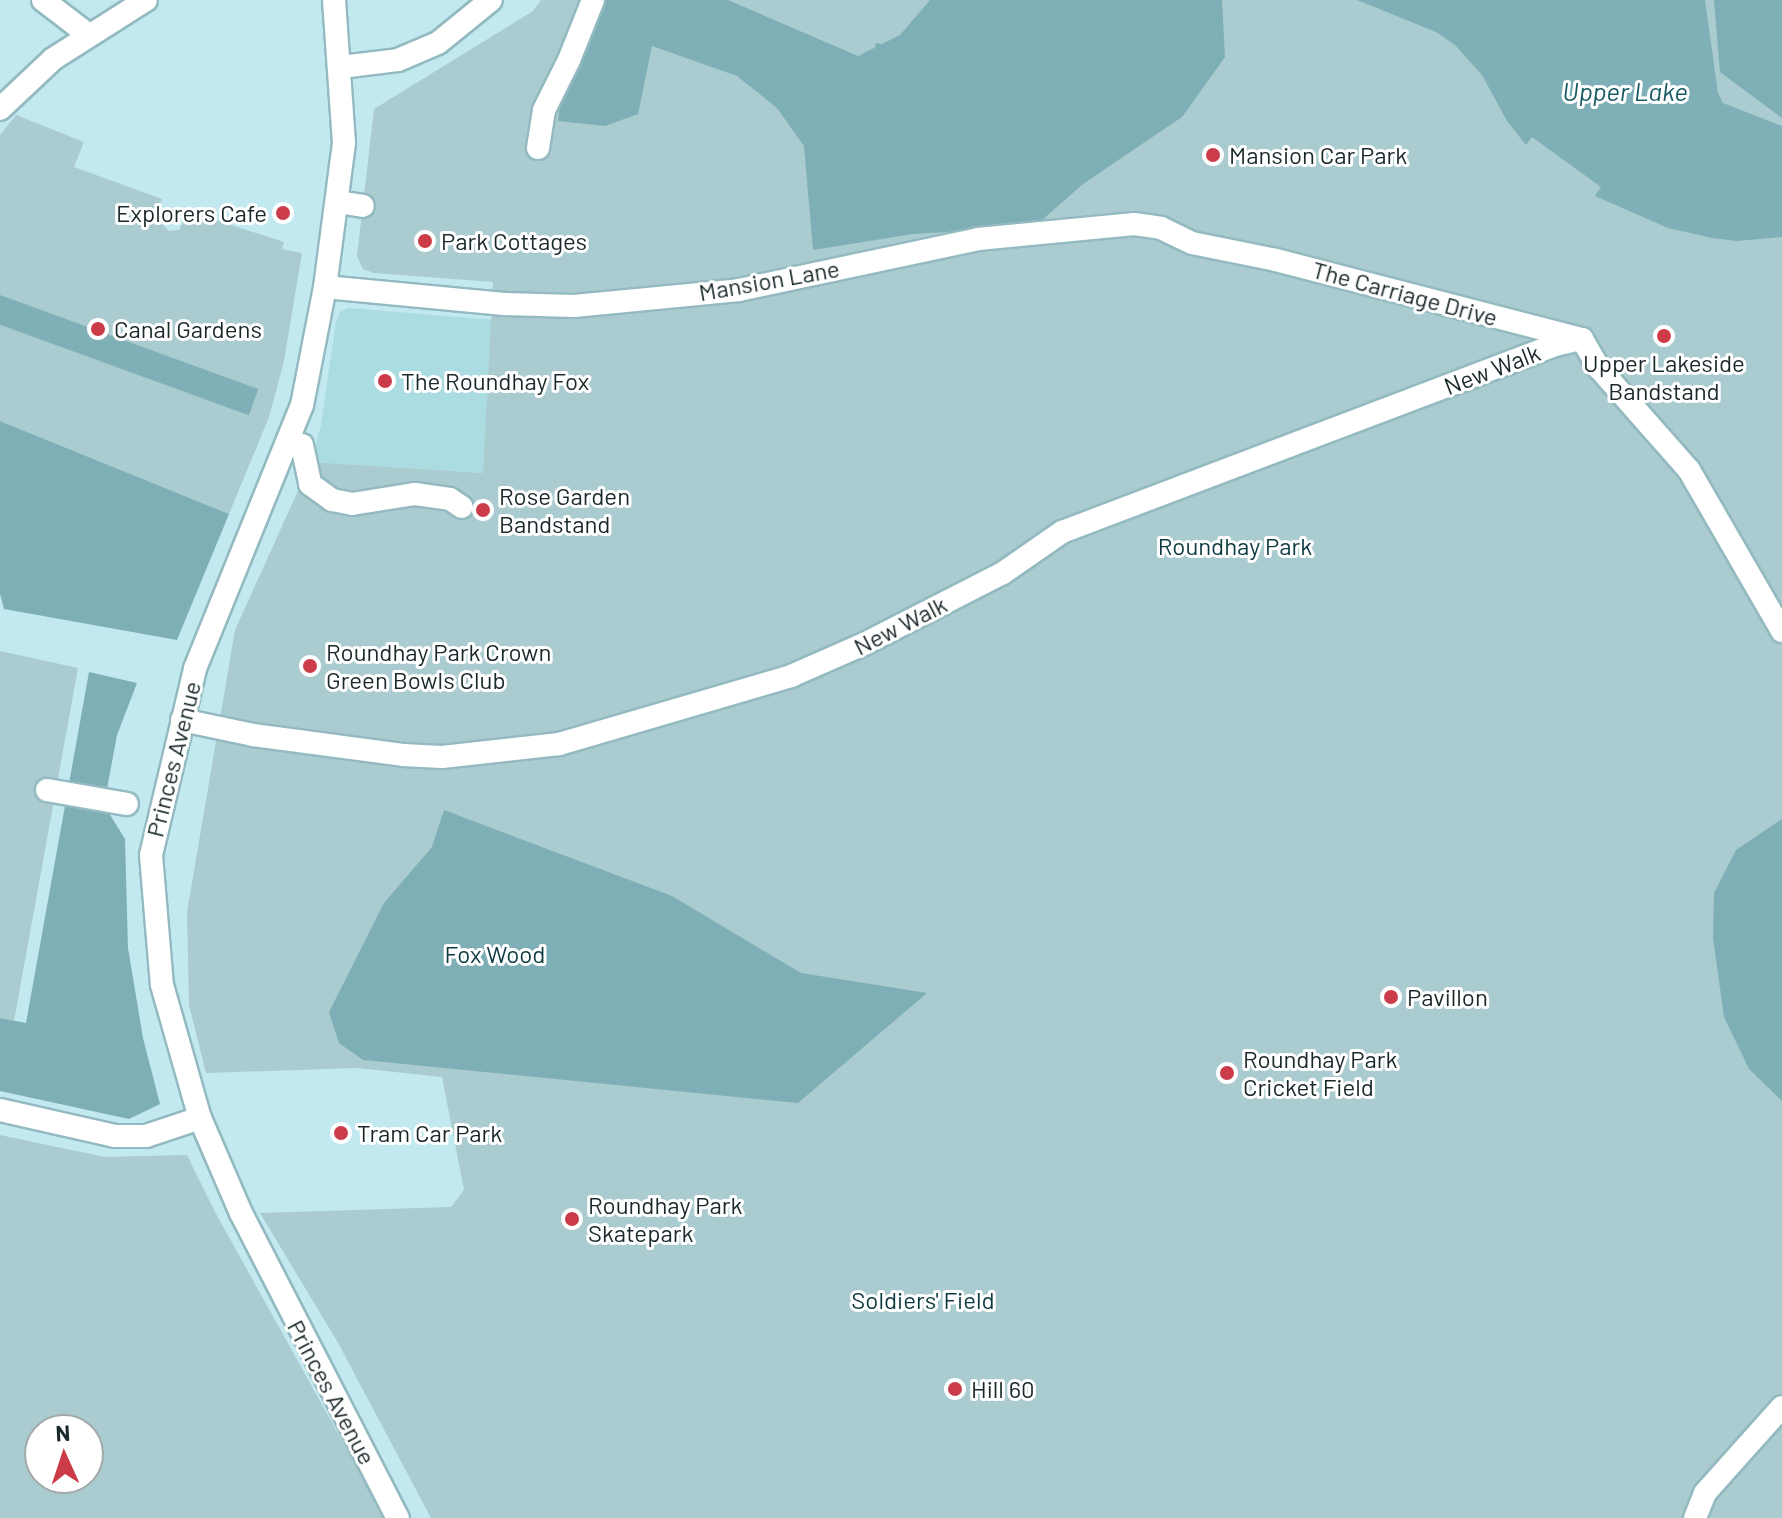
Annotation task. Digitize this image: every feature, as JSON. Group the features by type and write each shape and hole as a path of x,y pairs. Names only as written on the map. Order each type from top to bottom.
{"street":[{"path":"43,0 89,35"},
{"path":"0,109 42,68 146,0"},
{"name":"Princes Avenue","path":"334,0 344,143 325,287 302,405 205,641 182,720 151,855 162,985 200,1118 241,1213 398,1518"},
{"path":"341,67 398,60 425,49 438,43 491,0"},
{"path":"538,148 544,110 569,60 593,0"},
{"path":"338,202 363,206"},
{"name":"Mansion Lane","path":"325,287 570,306 739,290 964,242 1087,228 1134,224 1161,228 1189,242 1208,245"},
{"name":"The Carriage Drive","path":"1208,245 1582,339"},
{"path":"1582,339 1599,368 1689,470 1782,631"},
{"name":"New Walk","path":"182,720 253,735 403,755 442,757 559,744 791,676 864,644 1003,573 1062,532 1555,345 1582,339"},
{"path":"302,445 310,484 332,500 352,504 415,494 450,499 462,507"},
{"path":"47,790 127,804"},
{"path":"0,1110 115,1136 146,1136 200,1118"},
{"path":"1695,1518 1705,1493 1782,1407"}],"shaded area":[{"path":"348,308 483,319 571,322 483,473 311,462 321,425 336,322 340,312"}],"green space":[{"name":"Roundhay Park","path":"541,0 1782,0 1782,1518 431,1518 337,1341 260,1213 451,1207 464,1190 442,1077 357,1068 206,1073 189,1005 187,912 235,630 311,462 483,473 493,282 374,273 363,269 357,256 374,109 533,11"},
{"path":"590,0 728,0 858,56 900,35 930,0 1222,0 1225,57 1182,117 1083,184 1034,227 913,234 813,250 804,146 777,108 737,76 652,46 638,114 605,126 558,121 569,35"},
{"path":"1714,0 1782,0 1782,118 1720,72"},
{"name":"Canal Gardens","path":"16,115 84,142 74,167 162,199 160,207 165,216 162,224 169,231 179,230 187,216 193,218 194,213 284,242 282,249 302,253 284,361 269,417 229,514 0,421 0,135"},
{"path":"0,421 229,514 177,640 4,609 0,594"},
{"path":"0,651 78,668 14,1021 0,1018"},
{"path":"89,672 137,683 117,735 104,805 125,839 128,948 143,1038 160,1104 129,1119 0,1091 0,1018 26,1023"},
{"name":"Fox Wood","path":"444,810 672,896 801,973 927,993 798,1103 363,1060 339,1043 329,1012 384,903 432,847"},
{"path":"1782,819 1782,1101 1749,1069 1724,1017 1713,938 1714,893 1736,850"},
{"path":"0,1135 105,1157 187,1155 215,1212 385,1518 0,1518"}],"water":[{"name":"Upper Lake","path":"1357,0 1705,0 1718,93 1723,103 1782,126 1782,237 1737,241 1712,238 1668,228 1595,196 1601,187 1532,137 1526,145 1507,121 1482,75 1455,45 1436,32"},
{"path":"0,295 258,389 249,415 0,325"}],"waterway":[{"path":"1075,24 1136,0"},
{"path":"877,45 943,69 1047,31"},
{"path":"366,998 398,992 434,997 451,993 475,977 494,956 518,944 531,944 554,963 596,955 696,984 733,986"},
{"path":"369,1011 399,1012 424,997"},
{"path":"0,1045 76,1035"}],"place":[{"name":"Mansion Car Park","path":"1213,155"},
{"name":"Explorers Cafe","path":"283,213"},
{"name":"Park Cottages","path":"425,241"},
{"name":"Canal Gardens","path":"98,329"},
{"name":"Upper Lakeside Bandstand","path":"1664,336"},
{"name":"The Roundhay Fox","path":"385,381"},
{"name":"Rose Garden Bandstand","path":"483,510"},
{"name":"Roundhay Park Crown Green Bowls Club","path":"310,666"},
{"name":"Pavillon","path":"1391,997"},
{"name":"Roundhay Park Cricket Field","path":"1227,1073"},
{"name":"Tram Car Park","path":"341,1133"},
{"name":"Roundhay Park Skatepark","path":"572,1219"},
{"name":"Hill 60","path":"955,1389"}],"park label":[{"name":"Soldiers' Field","path":"923,1300"}]}
